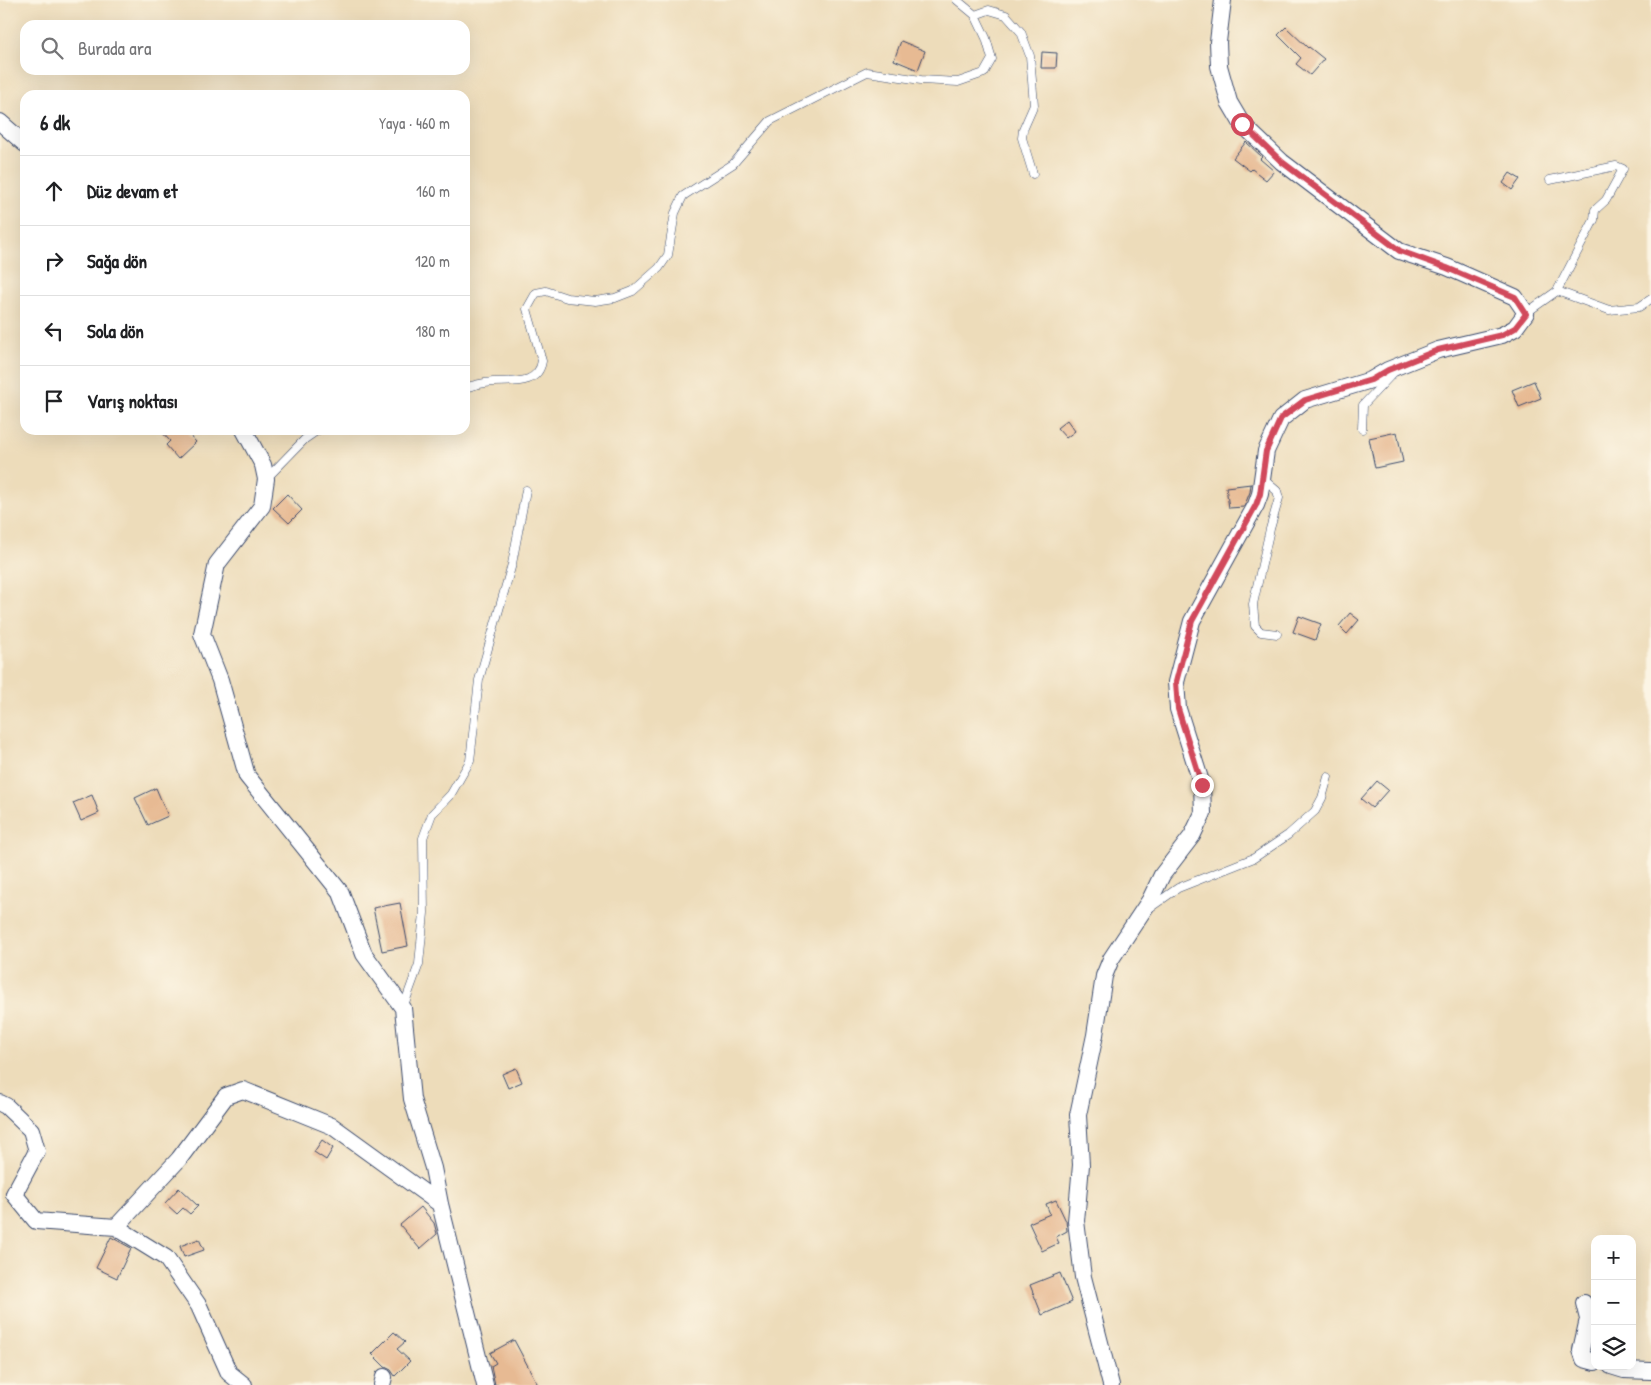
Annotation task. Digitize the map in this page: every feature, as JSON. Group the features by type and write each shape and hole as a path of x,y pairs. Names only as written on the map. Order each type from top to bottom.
{"street":[{"path":"1111,1385 1083,1277 1076,1221 1081,1165 1078,1115 1096,1036 1104,976 1111,959 1141,914 1162,875 1192,836 1203,813 1202,785 1178,709 1176,682 1192,621 1256,505 1260,494 1266,451 1281,418 1305,400 1371,380 1438,350 1502,335 1515,328 1526,314 1515,297 1447,268 1400,251 1282,162 1242,124 1229,102 1219,66 1218,42 1223,0"},
{"path":"0,122 20,140"},
{"path":"247,435 263,465 266,479 262,506 217,564 202,634 220,680 247,776 341,893 364,954 403,1008 412,1100 433,1168 440,1204 485,1385"},
{"path":"116,1227 179,1159 226,1096 243,1090 332,1126 440,1204"},
{"path":"0,1103 6,1106 31,1130 38,1151 7,1192 36,1221 116,1227 166,1258 199,1306 228,1373 244,1385"},
{"path":"1584,1304 1588,1319 1582,1350 1584,1359 1591,1361"},
{"path":"1624,1370 1651,1371"}],"lane":[{"path":"470,387 492,382 518,382 534,378 541,368 542,361 527,308 536,293 546,292 568,298 595,300 615,298 633,291 659,268 668,255 675,213 683,196 733,164 770,121 867,72 921,80 958,82 984,73 992,59 986,38 975,15 958,0"},
{"path":"975,15 989,10 1006,16 1022,32 1030,56 1034,105 1023,130 1022,138 1033,174"},
{"path":"1526,314 1557,291 1594,220 1595,210 1606,200 1623,169 1616,166 1550,180"},
{"path":"1557,291 1609,310 1639,307 1651,299"},
{"path":"1362,429 1363,405 1393,375 1399,366"},
{"path":"266,479 311,435"},
{"path":"1262,477 1276,491 1279,498 1253,604 1255,626 1261,632 1277,634"},
{"path":"403,1008 419,964 424,913 423,838 432,814 451,794 470,761 479,680 512,564 526,490"},
{"path":"1141,914 1178,888 1254,858 1288,835 1315,812 1322,798 1328,777"}],"building":[{"path":"1286,27 1308,48 1324,59 1310,75 1296,64 1301,58 1278,35"},
{"path":"901,41 925,51 918,70 894,60"},
{"path":"1042,52 1057,53 1056,68 1041,68"},
{"path":"1246,142 1262,157 1260,159 1274,171 1266,180 1233,158"},
{"path":"1510,173 1520,179 1512,190 1503,183"},
{"path":"1534,381 1541,398 1519,407 1512,390"},
{"path":"1067,420 1075,431 1066,438 1057,428"},
{"path":"1397,432 1403,462 1375,468 1369,438"},
{"path":"165,435 190,435 196,442 178,459 166,445 170,441"},
{"path":"1251,484 1244,507 1229,508 1226,487"},
{"path":"287,494 302,510 289,523 273,508"},
{"path":"1350,613 1359,620 1347,634 1339,626"},
{"path":"1299,616 1321,624 1315,640 1293,632"},
{"path":"1377,781 1388,790 1372,808 1361,799"},
{"path":"156,788 168,816 148,825 135,798"},
{"path":"92,795 99,813 81,821 73,803"},
{"path":"400,903 408,946 382,951 373,908"},
{"path":"516,1068 522,1082 508,1088 502,1074"},
{"path":"322,1140 333,1148 326,1160 314,1152"},
{"path":"179,1188 198,1206 190,1214 183,1208 177,1214 165,1203"},
{"path":"1056,1200 1066,1221 1067,1231 1056,1237 1059,1243 1042,1251 1029,1223 1050,1214 1046,1204"},
{"path":"421,1207 434,1223 437,1234 420,1249 400,1225"},
{"path":"111,1237 131,1248 117,1278 96,1268"},
{"path":"199,1239 204,1250 184,1257 180,1246"},
{"path":"1060,1273 1072,1302 1042,1315 1030,1285"},
{"path":"394,1332 405,1342 397,1349 410,1361 395,1376 391,1370 385,1367 372,1354"},
{"path":"514,1340 538,1385 495,1385 491,1366 496,1363 490,1353"}],"route":[{"path":"1202,785 1178,709 1176,682 1192,621 1256,505 1260,494 1266,451 1281,418 1305,400 1371,380 1388,370 1438,350 1502,335 1515,328 1526,314 1515,297 1447,268 1400,251 1282,162 1242,124"}]}
